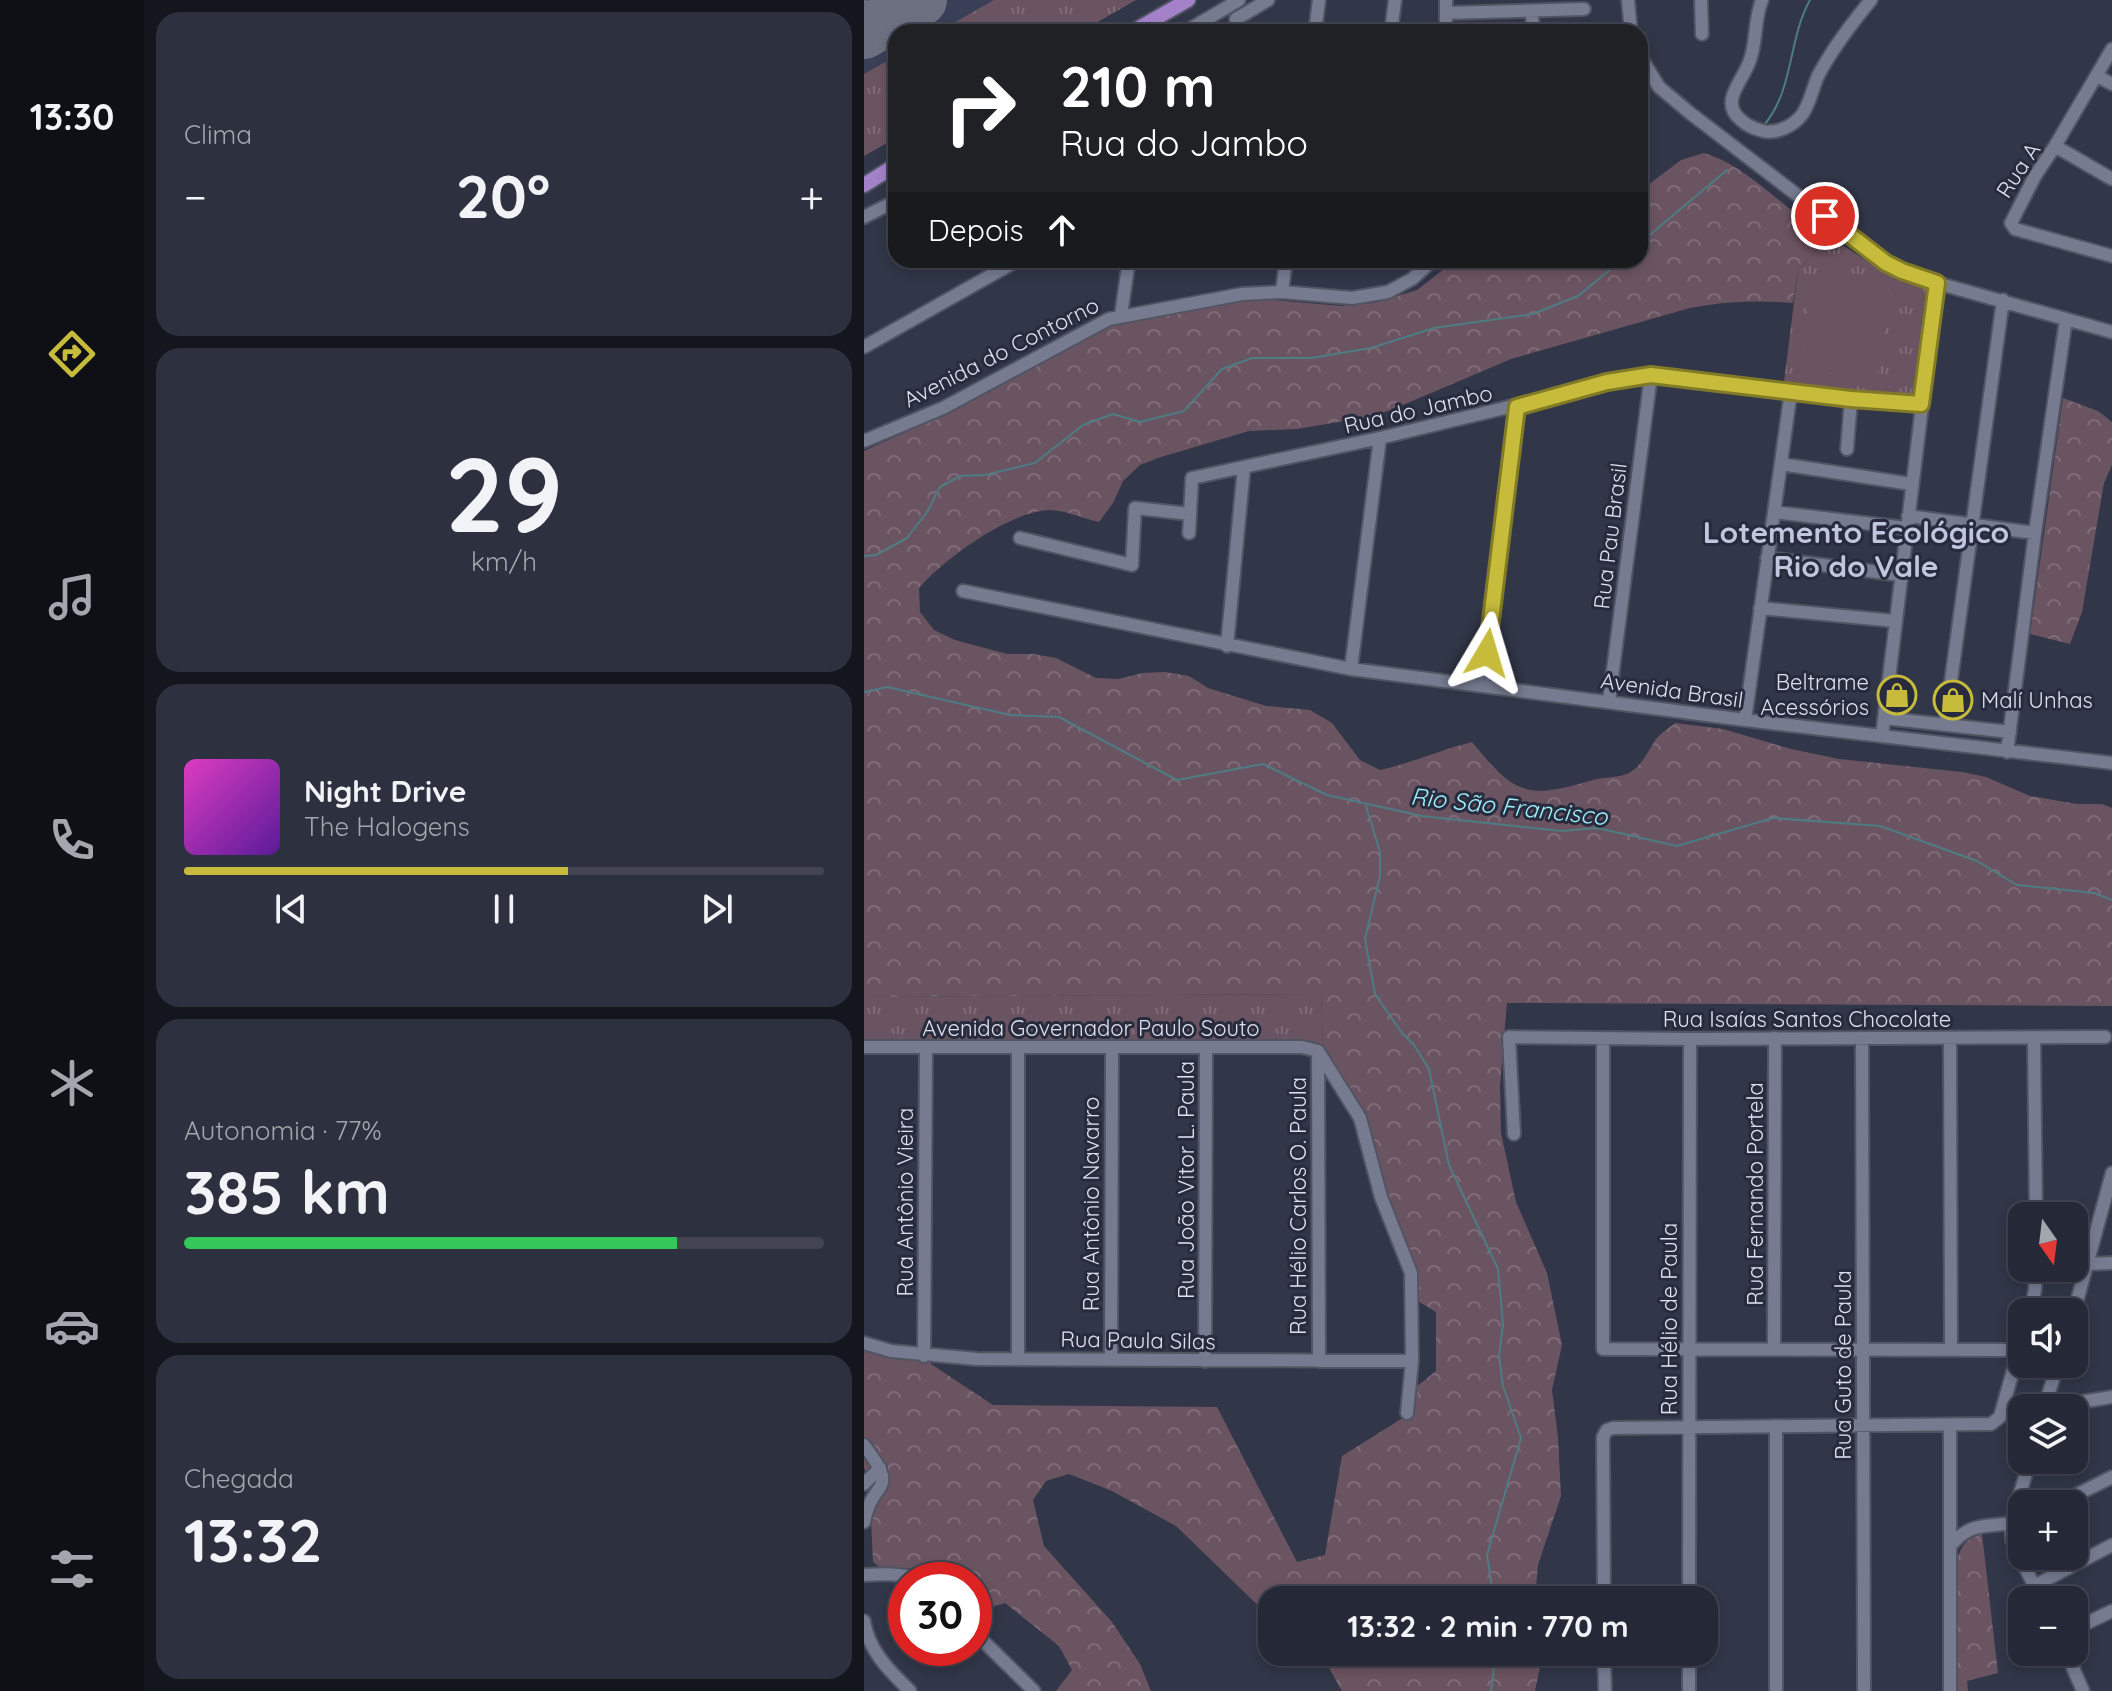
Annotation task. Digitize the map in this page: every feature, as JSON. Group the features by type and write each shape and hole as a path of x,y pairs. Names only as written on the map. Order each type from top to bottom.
{"main road":[{"path":"1146,24 1188,0"},
{"path":"864,185 888,170"}],"street":[{"path":"1238,24 1268,0"},
{"path":"1316,24 1319,0"},
{"path":"1392,24 1395,0"},
{"path":"1628,0 1630,24"},
{"path":"1701,0 1702,34"},
{"path":"1762,0 1751,58 1733,91 1731,102 1732,112 1741,121 1773,132 1786,128 1800,117 1817,77 1871,0"},
{"path":"1235,24 1238,1"},
{"path":"1199,24 1238,1"},
{"path":"1446,6 1532,11 1584,9"},
{"path":"1532,11 1533,24"},
{"path":"2055,146 2112,49"},
{"path":"1648,69 1659,87 1886,263 1937,283 2112,332"},
{"path":"2097,76 2112,84"},
{"name":"Rua A","path":"2112,179 2055,146 2011,219 2015,229 2112,256"},
{"path":"864,217 888,205"},
{"path":"864,347 993,268"},
{"path":"1121,315 1128,268"},
{"path":"1282,292 1285,268"},
{"name":"Avenida do Contorno","path":"864,441 943,408 1082,332 1121,315 1242,294 1282,292 1352,298 1388,292 1403,285 1423,268"},
{"path":"1882,736 1937,283"},
{"path":"1945,725 2003,300"},
{"path":"2007,752 2066,319"},
{"name":"Rua do Jambo","path":"1190,514 1192,478 1517,407 1607,382 1651,375 1851,399 1921,404"},
{"name":"Rua Pau Brasil","path":"1609,701 1651,375"},
{"path":"1745,720 1791,391"},
{"path":"1847,449 1851,399"},
{"path":"1483,684 1517,407"},
{"path":"1351,669 1380,438"},
{"path":"1781,464 1911,484"},
{"path":"1227,646 1244,467"},
{"path":"1020,538 1132,565 1135,508 1190,514 1189,533"},
{"path":"1774,512 1971,524 2035,533"},
{"path":"1767,558 1901,575"},
{"name":"Avenida Brasil","path":"963,591 1351,669 2112,763"},
{"path":"1760,608 1895,621"},
{"path":"1884,718 2010,732"},
{"name":"Rua Isaías Santos Chocolate","path":"1514,1134 1509,1037 2105,1037"},
{"name":"Rua Fernando Portela","path":"1774,1349 1775,1038"},
{"name":"Rua Guto de Paula","path":"1862,1038 1864,1691"},
{"path":"1950,1038 1951,1349"},
{"path":"2034,1038 2036,1202"},
{"path":"1603,1039 1603,1349 1951,1349 2008,1346"},
{"name":"Rua Hélio de Paula","path":"1689,1586 1690,1039"},
{"name":"Avenida Governador Paulo Souto","path":"864,1047 1302,1047 1318,1051"},
{"path":"1018,1047 1018,1359"},
{"name":"Rua Antônio Navarro","path":"1111,1360 1112,1048"},
{"name":"Rua João Vitor L. Paula","path":"1205,1361 1206,1048"},
{"name":"Rua Antônio Vieira","path":"924,1356 926,1049"},
{"path":"1318,1051 1360,1118 1381,1197 1409,1262 1412,1361 1407,1413"},
{"name":"Rua Hélio Carlos O. Paula","path":"1318,1051 1319,1361"},
{"path":"2088,1260 2112,1173"},
{"path":"2088,1264 2112,1263"},
{"name":"Rua Paula Silas","path":"864,1343 924,1356 1412,1361"},
{"path":"1604,1586 1605,1433 1613,1428 1950,1426 1997,1422 2011,1378"},
{"path":"2088,1401 2112,1397"},
{"path":"1776,1426 1776,1691"},
{"path":"1950,1426 1950,1691"},
{"path":"864,1445 884,1478 882,1489 866,1507 864,1522"},
{"path":"864,1484 880,1468"},
{"path":"2086,1490 2112,1477"},
{"path":"1951,1545 1974,1526 2008,1523"},
{"path":"2026,1570 2034,1586 2112,1545"},
{"path":"864,1575 888,1575"},
{"path":"2088,1622 2112,1611"},
{"path":"864,1621 875,1651 886,1668 910,1691"},
{"path":"992,1650 1034,1691"},
{"path":"1604,1666 1605,1691"},
{"path":"1689,1666 1689,1691"},
{"path":"2072,1666 2083,1691"}],"shaded area":[{"path":"864,0 1136,0 1094,24 888,24 888,142 864,156"}],"green space":[{"path":"994,0 1136,0 1094,24 952,24"},
{"path":"888,60 888,142 864,156 864,74"},
{"path":"1704,153 1750,177 1822,232 1816,251 1798,270 1793,303 1742,302 1690,308 1511,359 1368,417 1297,429 1249,431 1161,457 1140,465 1123,481 1113,503 1099,522 1062,511 1034,512 979,538 945,563 919,588 920,612 934,630 955,640 1007,654 1056,658 1096,678 1119,679 1142,673 1165,672 1189,676 1208,688 1266,706 1310,710 1332,723 1360,760 1380,770 1472,742 1512,783 1536,791 1552,790 1629,773 1642,762 1658,737 1675,723 1723,729 1839,759 1962,772 1986,777 2030,796 2077,804 2102,804 2112,808 2112,1006 1507,1003 1500,1086 1501,1133 1516,1202 1547,1273 1562,1345 1552,1390 1561,1496 1538,1565 1536,1586 1258,1586 1258,1605 1176,1526 1112,1491 1069,1474 1046,1481 1033,1500 1044,1546 1112,1622 1140,1664 1151,1691 1056,1691 1072,1670 1059,1646 1005,1603 992,1607 992,1562 888,1562 888,1567 873,1562 869,1479 864,1468 864,1364 931,1364 993,1405 1217,1407 1297,1562 1325,1555 1342,1456 1409,1414 1416,1387 1436,1371 1436,1312 1416,1300 1414,1264 1387,1197 1365,1115 1323,1045 1321,994 864,997 864,451 934,419 1110,325 1260,299 1342,306 1374,303 1417,290 1445,268 1648,268 1648,185 1681,160"},
{"path":"1822,232 1895,279 1926,289 1912,396 1784,382 1798,270 1816,251"},
{"path":"1812,276 1889,285 1877,379 1801,370"},
{"path":"2063,398 2098,411 2112,422 2112,465 2104,483 2082,612 2070,644 2030,634"},
{"path":"1321,994 1323,1045 1312,1041 864,1040 864,997"},
{"path":"864,1347 930,1359 931,1364 864,1364"},
{"path":"1982,1534 1998,1673 1967,1681 1968,1691 1956,1691 1957,1561 1965,1543"},
{"path":"1328,1666 1540,1666 1535,1691 1342,1691"}],"waterway":[{"path":"1764,125 1781,96 1798,31 1810,0"},
{"path":"1648,236 1727,170"},
{"path":"864,556 876,555 907,538 927,512 940,487 960,476 985,475 1035,463 1083,425 1113,414 1140,422 1184,411 1222,369 1252,358 1311,358 1371,348 1434,328 1533,314 1578,296 1612,268"},
{"name":"Rio São Francisco","path":"864,692 887,687 1010,715 1059,717 1177,780 1263,764 1327,795 1422,816 1561,831 1597,828 1677,846 1773,818 1880,826 1977,861 2017,885 2094,893 2112,900"},
{"path":"1366,806 1380,852 1380,876 1365,939 1375,994 1429,1069 1449,1165 1498,1269 1503,1324 1499,1356 1503,1386 1521,1438 1487,1555 1492,1586"},
{"path":"1491,1691 1494,1666"}],"taxiway":[{"path":"864,11 883,17 899,12"}],"runway":[{"path":"864,33 921,0"}],"place":[{"name":"Beltrame Acessórios","path":"1897,695"},
{"name":"Malí Unhas","path":"1953,700"}],"district":[{"name":"Lotemento Ecológico Rio do Vale","path":"1856,549"}],"route":[{"path":"1487,653 1517,407 1607,382 1651,375 1851,399 1921,404 1937,283 1886,263 1825,216"}]}
